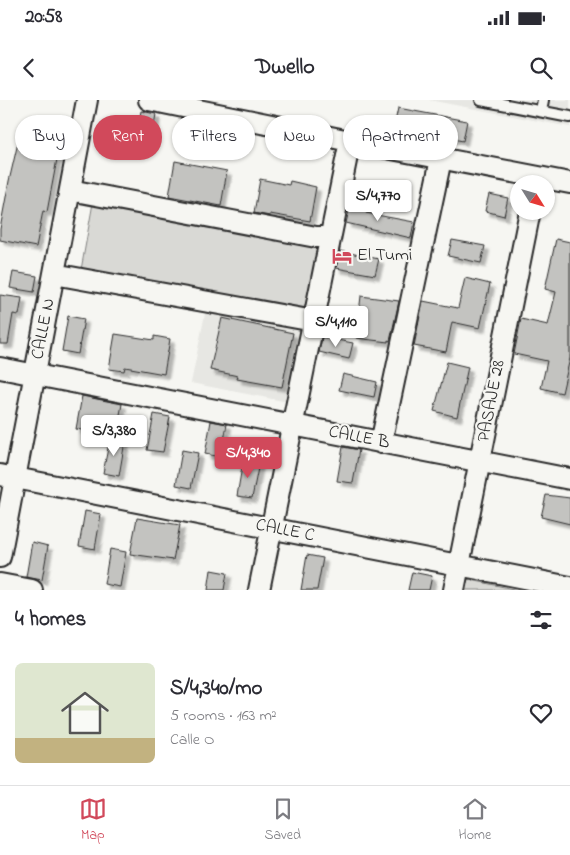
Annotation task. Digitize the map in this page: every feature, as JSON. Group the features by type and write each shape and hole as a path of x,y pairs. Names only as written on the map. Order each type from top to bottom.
{"street":[{"name":"CALLE N","path":"0,557 8,477 35,375 88,100"},
{"path":"149,100 343,140"},
{"path":"259,590 346,160"},
{"path":"381,443 441,160"},
{"path":"446,160 513,175"},
{"path":"555,181 570,182"},
{"path":"70,190 316,237 330,237"},
{"name":"PASAJE 28","path":"454,590 528,220"},
{"path":"54,274 314,321"},
{"name":"CALLE B","path":"0,368 480,462 569,475"},
{"name":"CALLE C","path":"8,477 459,566 548,586 570,587"},
{"path":"0,584 32,590"}],"lane":[{"path":"481,100 515,103 570,117"},
{"path":"541,111 544,100"}],"shaded area":[{"path":"429,100 570,100 570,127"},
{"path":"93,203 318,243 306,310 81,270"},
{"path":"206,309 303,328 288,402 191,383"},
{"path":"457,577 518,590 455,590"}],"building":[{"path":"398,108 435,115 397,115"},
{"path":"141,111 156,114 156,115 140,115"},
{"path":"458,119 467,121 463,141 458,140"},
{"path":"15,155 15,160 57,160 47,212 43,211 36,247 0,240 0,229"},
{"path":"175,161 227,171 221,206 169,196"},
{"path":"260,179 289,185 290,181 316,187 310,221 254,213"},
{"path":"489,194 508,198 504,216 485,211"},
{"path":"351,202 368,206 366,213 414,222 411,238 346,223"},
{"path":"556,239 570,242 570,358 562,393 541,388 547,361 514,354 521,319 548,325 556,292 545,289"},
{"path":"452,240 485,246 481,263 448,256"},
{"path":"340,251 379,259 375,275 336,268"},
{"path":"13,272 37,276 34,292 10,288"},
{"path":"465,278 490,284 480,328 452,322 446,352 414,346 423,301 458,308"},
{"path":"0,295 22,298 19,315 13,314 8,344 0,344"},
{"path":"361,296 399,301 390,341 356,338"},
{"path":"68,316 84,319 78,354 62,351"},
{"path":"222,318 293,333 282,387 237,379 238,376 210,370"},
{"path":"115,334 154,340 154,336 170,339 164,374 125,367 124,371 109,369"},
{"path":"322,337 353,343 349,359 319,352"},
{"path":"447,362 468,367 457,417 434,411"},
{"path":"343,374 377,382 374,397 339,390"},
{"path":"82,396 122,404 116,436 76,429"},
{"path":"154,414 170,417 163,452 147,450"},
{"path":"211,421 227,424 221,457 205,454"},
{"path":"110,438 125,441 119,476 103,473"},
{"path":"343,447 359,450 353,483 337,481"},
{"path":"182,450 198,453 191,488 176,485"},
{"path":"243,461 259,463 252,498 237,496"},
{"path":"546,495 570,498 570,524 541,517"},
{"path":"85,511 101,514 95,549 79,546"},
{"path":"137,518 180,525 173,560 130,554"},
{"path":"32,542 48,546 42,580 26,577"},
{"path":"110,549 126,552 120,587 104,584"},
{"path":"307,555 323,558 317,590 301,590"},
{"path":"211,570 227,573 224,590 208,590"},
{"path":"412,572 432,576 429,590 408,590"}],"place":[{"name":"El Tumi","path":"342,256"}]}
